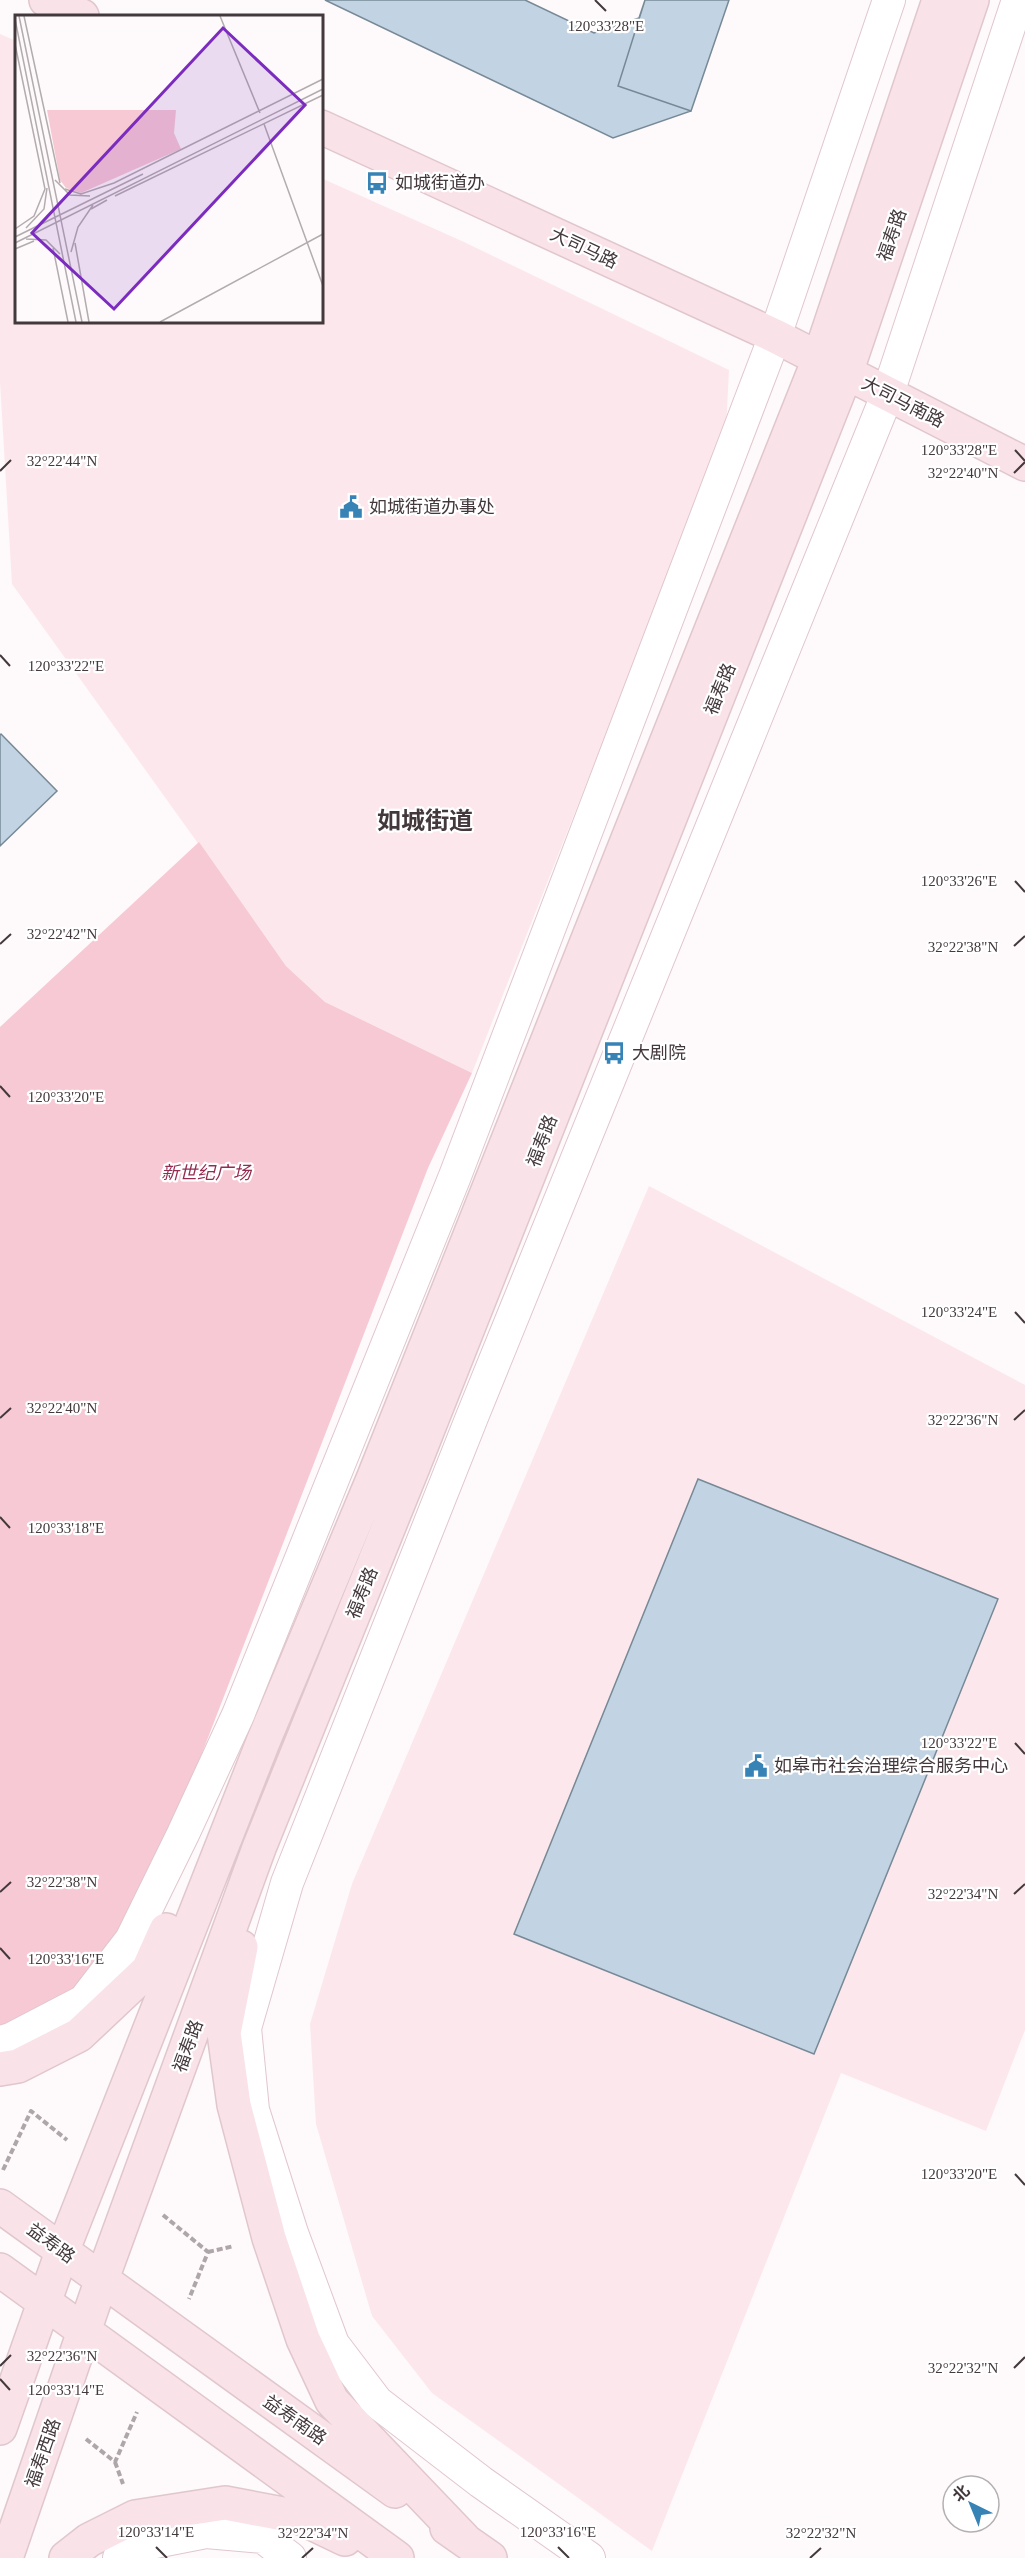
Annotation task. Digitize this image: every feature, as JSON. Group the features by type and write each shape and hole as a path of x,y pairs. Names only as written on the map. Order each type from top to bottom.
{"main road":[{"path":"46,0 80,15"},
{"name":"福寿路","path":"62,2252 263,1742 832,366 939,0"},
{"name":"福寿路","path":"102,2279 259,1848 409,1478 972,0"},
{"name":"大司马路","path":"322,127 775,336 832,366"},
{"name":"大司马南路","path":"832,366 1025,464"},
{"path":"0,2069 18,2066 79,2035 148,1970 204,1846 263,1742"},
{"path":"259,1848 224,2033 234,2105 269,2238 303,2339 332,2401 476,2549"},
{"name":"益寿路","path":"0,2206 102,2279"},
{"path":"0,2428 62,2252"},
{"path":"0,2270 397,2558"},
{"name":"福寿西路","path":"6,2558 102,2279"},
{"name":"益寿南路","path":"102,2279 174,2334 476,2549"},
{"path":"66,2558 89,2540 135,2517 225,2503 299,2517 386,2558"}],"street":[{"path":"0,2042 11,2039 84,2001 131,1940 238,1715 459,1165 775,336 889,0"},
{"path":"589,2558 481,2482 377,2402 333,2344 292,2233 253,2110 245,2028 287,1883 476,1406 888,393 1018,0"},
{"path":"119,2558 145,2544 206,2532 263,2537 290,2558"}],"path":[{"path":"0,2176 31,2111 96,2164"}],"shaded area":[{"name":"如城街道办事处","path":"0,34 15,41 15,322 322,322 322,178 464,242 729,370 726,430 472,1073 325,1002 286,966 12,584 0,382"},
{"path":"649,1186 1025,1385 1025,2030 986,2131 841,2073 652,2551 432,2393 372,2316 316,2124 310,2024 352,1884"}],"green space":[{"name":"新世纪广场","path":"199,842 286,966 325,1002 472,1073 428,1168 148,1893 77,1991 0,2027 0,1027"}],"building":[{"path":"325,0 525,0 594,33 639,18 645,0 729,0 691,111 613,138"},
{"path":"645,0 729,0 691,111 618,86"},
{"path":"0,735 57,791 0,846"},
{"name":"如皋市社会治理综合服务中心","path":"698,1479 998,1599 814,2054 514,1934"}],"place":[{"name":"如城街道办","path":"377,183"},
{"name":"如城街道办事处","path":"351,507"},
{"name":"大剧院","path":"614,1053"},
{"name":"如皋市社会治理综合服务中心","path":"756,1766"}],"district":[{"name":"如城街道","path":"425,821"}]}
